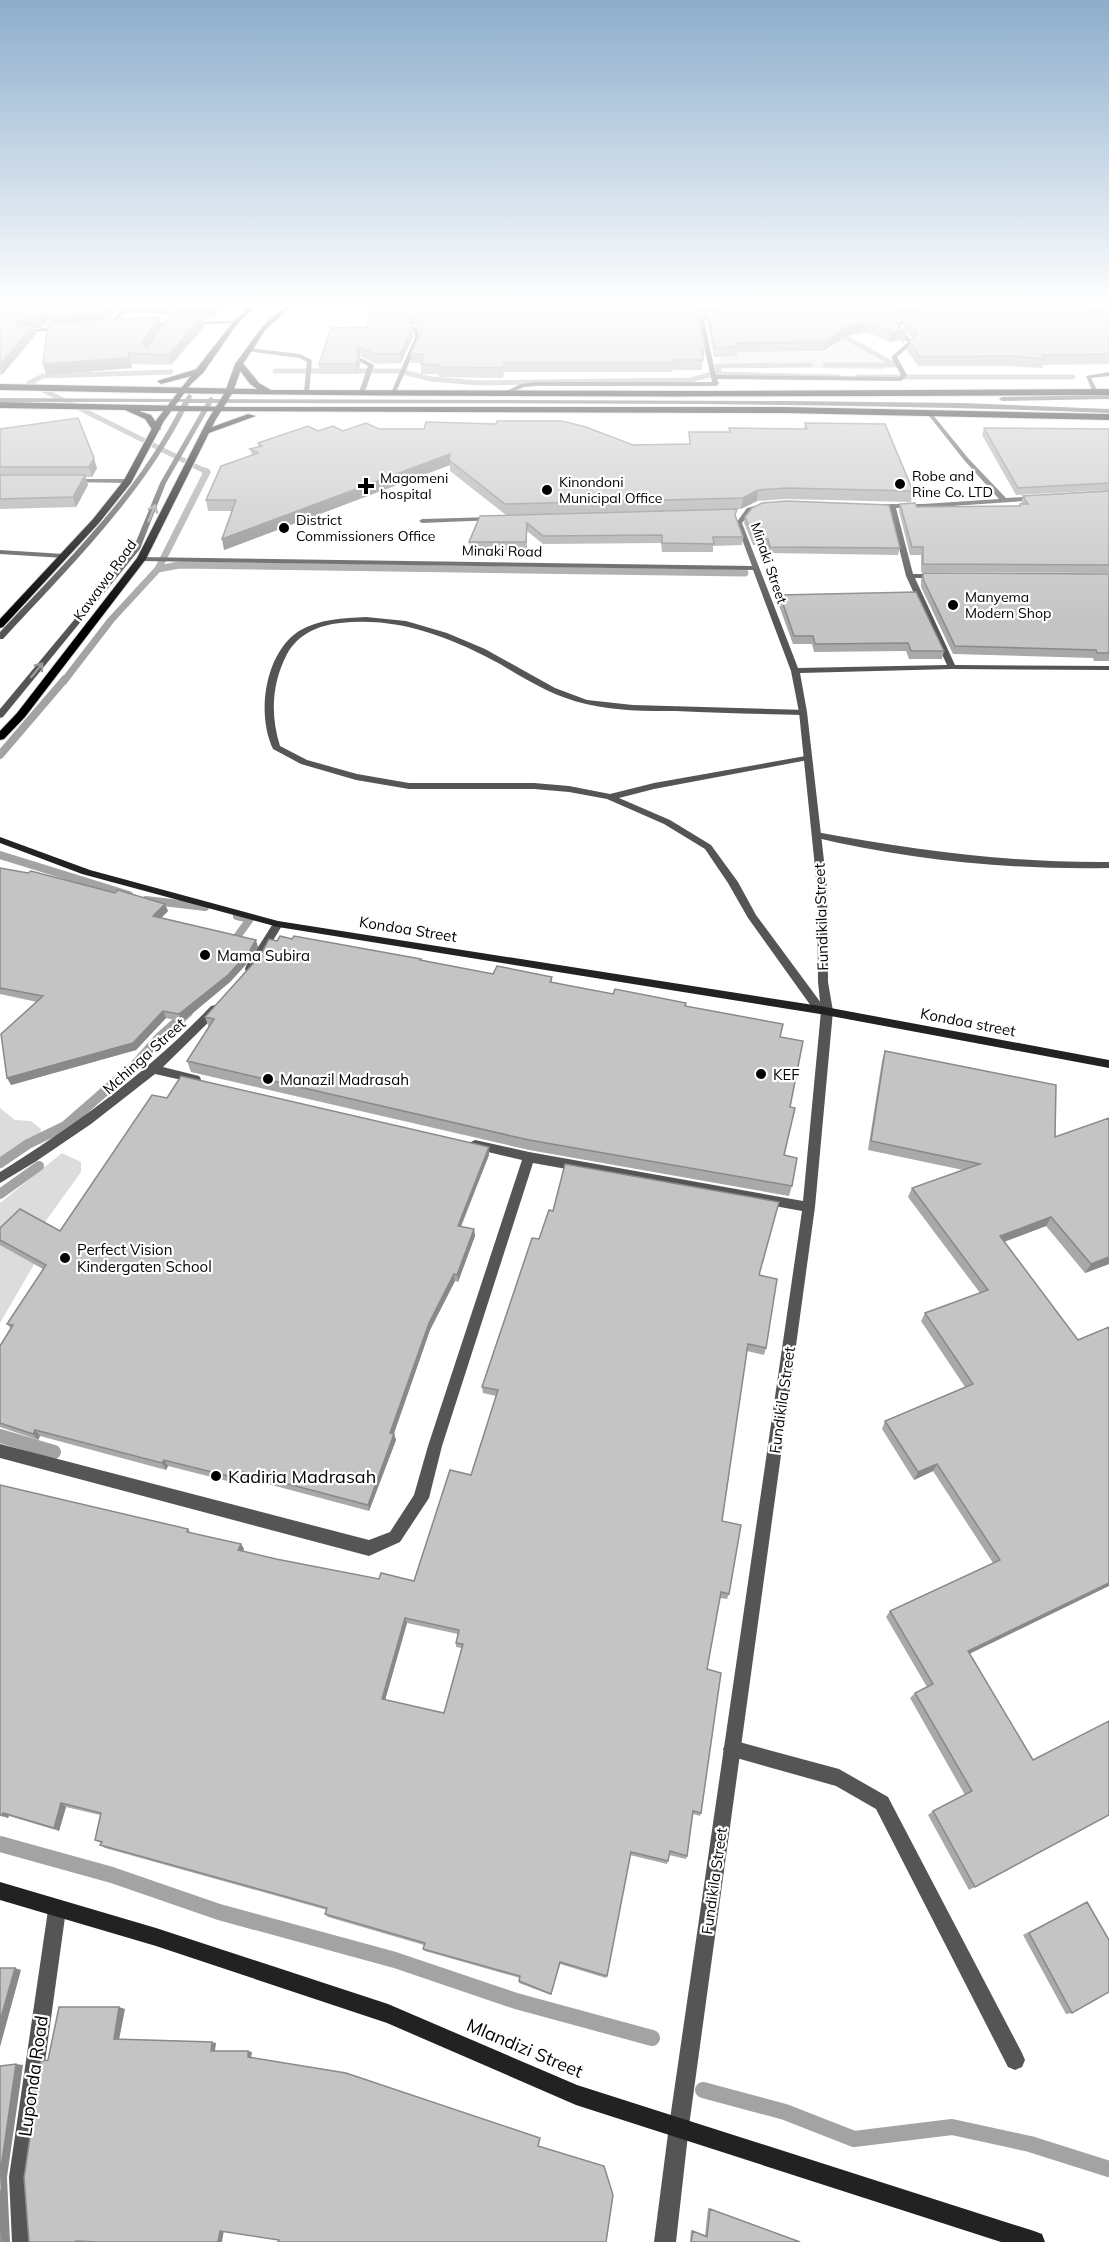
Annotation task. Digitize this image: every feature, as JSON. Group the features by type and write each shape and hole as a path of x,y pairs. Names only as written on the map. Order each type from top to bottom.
{"highway":[{"path":"131,412 148,417 156,429"},
{"path":"206,431 243,417 269,412"},
{"path":"848,412 1109,417"}],"main road":[{"path":"0,625 128,482 156,429 171,412"},
{"name":"Kawawa Road","path":"0,736 21,715 141,559 218,412"}],"street":[{"path":"0,637 138,485 175,412"},
{"name":"Kawawa Road","path":"0,715 136,549 163,483 204,412"},
{"path":"929,412 966,459 1004,500"},
{"path":"59,481 128,482"},
{"path":"869,506 892,507 1048,498"},
{"name":"Minaki Street","path":"776,504 757,506 743,513 739,523 754,568 795,671"},
{"path":"892,507 910,576 952,667"},
{"path":"732,513 743,513"},
{"path":"422,521 504,518"},
{"path":"0,552 64,556"},
{"name":"Minaki Road","path":"141,559 754,568"},
{"path":"910,576 945,576"},
{"path":"803,712 631,708 586,702 550,691 499,660 437,631 409,623 367,620 329,621 306,630 286,646 274,673 267,704 269,729 276,747 304,762 356,777 409,786 534,786 569,789 610,797 667,822 708,847 733,882 758,925 824,1011"},
{"path":"795,671 952,667 1109,668"},
{"name":"Fundikila Street","path":"665,2242 679,2126 809,1207 824,1011 822,887 803,712 795,671"},
{"path":"610,797 654,786 808,757"},
{"path":"816,835 935,856 1012,864 1109,865"},
{"name":"Kondoa Street","path":"0,840 86,872 278,924 824,1011"},
{"path":"242,978 257,962 278,924"},
{"name":"Mchinga Street","path":"0,1178 107,1109 155,1070 221,1003"},
{"name":"Kondoa street","path":"824,1011 1109,1064"},
{"path":"155,1070 202,1081"},
{"path":"459,1141 529,1157 809,1207"},
{"path":"0,1451 369,1548 395,1537 421,1498 435,1446 529,1157"},
{"path":"732,1749 839,1778 882,1803 1015,2060"},
{"name":"Mlandizi Street","path":"0,1891 57,1910 156,1937 388,2014 576,2095 679,2126 1034,2242"},
{"name":"Luponda Road","path":"23,2242 19,2177 57,1910"}],"shaded area":[{"path":"0,1108 15,1120 31,1121 41,1129 40,1141 0,1169"},
{"path":"62,1153 81,1162 81,1172 43,1225 43,1249 0,1323 0,1203"}],"building":[{"path":"78,418 94,458 89,467 0,467 0,429"},
{"path":"497,421 562,421 586,427 633,445 690,444 689,432 730,432 729,428 807,429 805,423 885,424 913,491 787,488 758,490 743,498 505,504 449,460 450,454 222,539 236,500 206,500 221,466 258,453 250,449 262,446 258,443 308,426 318,431 333,426 343,431 366,423 379,429 424,429 426,422 496,424"},
{"path":"984,428 1109,429 1109,483 1018,488"},
{"path":"0,475 85,475 73,497 0,499"},
{"path":"1109,491 1109,565 923,564 923,547 912,547 900,504 915,503 917,507 1020,506 1020,504 1028,504 1023,496"},
{"path":"787,501 889,505 900,548 770,547 768,539 754,539 745,517 752,508 762,503"},
{"path":"737,509 735,515 743,537 713,537 714,544 662,543 662,535 543,536 527,523 526,542 469,542 480,516"},
{"path":"923,573 1109,574 1109,653 1097,653 1096,650 955,646 923,579"},
{"path":"916,592 944,651 911,651 908,643 815,644 813,636 794,636 780,595"},
{"path":"0,868 28,873 31,871 115,893 118,890 165,904 153,916 256,940 249,952 228,975 179,1014 163,1011 133,1043 7,1078 1,1034 43,996 0,988"},
{"path":"280,936 292,939 294,936 493,974 497,966 552,977 550,982 613,994 615,989 686,1003 685,1006 783,1024 780,1037 803,1041 790,1107 795,1108 784,1155 797,1158 792,1186 529,1140 187,1061 214,1019 205,1017 260,956 269,939 277,941"},
{"path":"885,1051 1056,1085 1055,1137 1109,1118 1109,1257 1091,1264 1051,1217 1000,1236 1078,1340 1109,1327 1109,1583 968,1651 1033,1760 1109,1721 1109,1815 975,1887 933,1811 972,1791 915,1693 933,1684 890,1611 1000,1560 937,1464 918,1472 885,1421 973,1384 925,1313 988,1290 912,1188 980,1164 871,1141"},
{"path":"181,1076 489,1147 458,1226 474,1229 457,1275 454,1274 429,1323 390,1433 394,1434 368,1505 243,1472 240,1479 164,1460 162,1463 35,1430 33,1434 0,1423 0,1346 13,1325 7,1324 46,1265 0,1240 0,1228 20,1209 60,1231 152,1095 167,1098"},
{"path":"565,1164 779,1202 759,1275 777,1279 766,1348 748,1344 722,1521 741,1525 729,1594 721,1592 707,1669 721,1673 701,1813 693,1811 687,1856 670,1851 668,1861 631,1852 607,1976 560,1962 551,1994 519,1981 520,1976 423,1949 425,1943 325,1914 327,1908 100,1845 102,1842 95,1840 101,1813 61,1803 54,1828 3,1813 0,1815 0,1485 188,1529 187,1532 241,1544 238,1550 276,1559 379,1579 381,1573 414,1581 450,1470 471,1475 498,1390 482,1387 532,1238 539,1239 549,1210 553,1211","holes":["405,1618 459,1630 456,1643 463,1644 444,1713 382,1699"]},
{"path":"1087,1902 1109,1940 1109,1992 1072,2013 1029,1933"},
{"path":"0,1968 15,1968 0,2021"},
{"path":"59,2007 119,2007 114,2039 212,2042 211,2051 248,2051 248,2057 346,2073 540,2138 538,2146 604,2166 613,2195 606,2242 278,2242 279,2240 220,2231 218,2242 29,2242 24,2178 41,2061 48,2060"},
{"path":"16,2064 0,2175 0,2066"},
{"path":"0,2189 2,2242 0,2242"},
{"path":"710,2209 800,2242 691,2242 693,2231 707,2237"}],"waterway":[{"path":"86,412 207,472 158,569"},
{"path":"158,569 179,565 745,573"},
{"path":"64,681 111,620 158,569"},
{"path":"0,755 65,679"},
{"path":"0,855 129,895"},
{"path":"146,900 205,907"},
{"path":"231,945 250,919 237,916"},
{"path":"230,947 233,943"},
{"path":"0,1163 28,1144 65,1126 135,1065 158,1039 188,1012"},
{"path":"0,1194 39,1166"},
{"path":"0,1436 54,1452"},
{"path":"0,1844 112,1875 219,1912 395,1960 516,2001 652,2038"},
{"path":"703,2090 785,2112 854,2139 952,2127 1030,2144 1109,2169"}],"place":[{"name":"Robe and Rine Co. LTD","path":"900,484"},
{"name":"Magomeni hospital","path":"366,486"},
{"name":"Kinondoni Municipal Office","path":"547,490"},
{"name":"District Commissioners Office","path":"284,528"},
{"name":"Manyema Modern Shop","path":"953,605"},
{"name":"Mama Subira","path":"205,955"},
{"name":"KEF","path":"761,1074"},
{"name":"Manazil Madrasah","path":"268,1079"},
{"name":"Perfect Vision Kindergaten School","path":"65,1258"},
{"name":"Kadiria Madrasah","path":"216,1476"}]}
